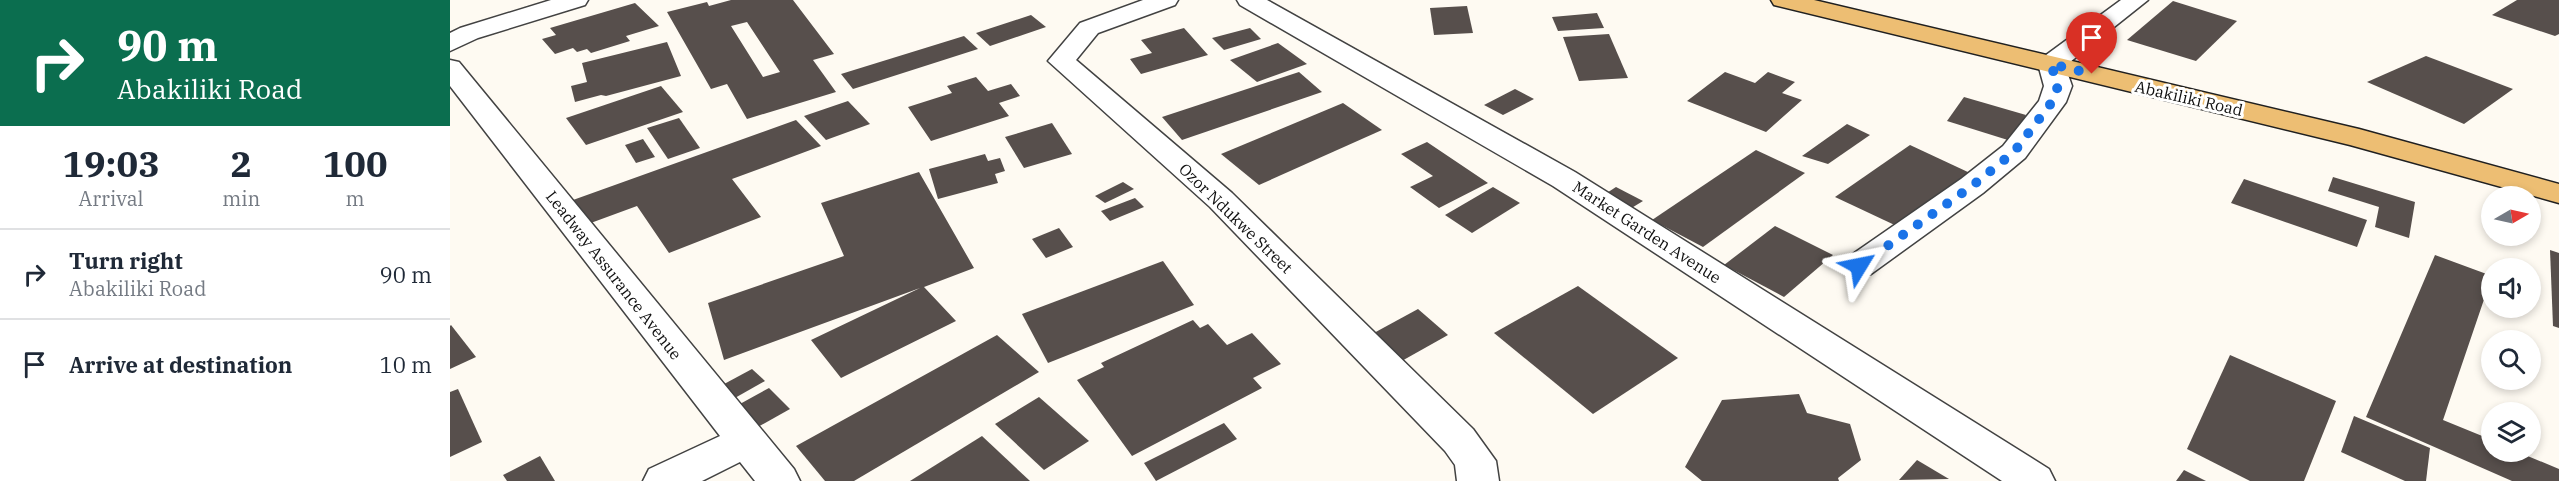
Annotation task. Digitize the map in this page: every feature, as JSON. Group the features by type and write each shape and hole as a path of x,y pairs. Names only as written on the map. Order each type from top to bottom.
{"main road":[{"name":"Abakiliki Road","path":"1783,0 2359,138 2559,194"}],"street":[{"path":"450,43 469,33 576,0"},
{"name":"Ozor Ndukwe Street","path":"1166,0 1089,28 1061,61 1221,200 1384,363 1459,440 1475,461 1478,481"},
{"name":"Market Garden Avenue","path":"1249,0 1564,178 2034,481"},
{"path":"1859,266 1972,186 2014,152 2052,102 2058,86 2051,64 2136,0"},
{"name":"Leadway Assurance Avenue","path":"450,68 779,481"},
{"path":"664,481 746,441"}],"building":[{"path":"731,0 793,0 834,54 813,60 836,92 747,119 727,84 711,89 667,12 707,2 709,6","holes":["747,22 780,72 763,77 731,26"]},
{"path":"2517,0 2559,0 2559,34 2555,36 2492,15"},
{"path":"2173,1 2237,21 2196,61 2127,40"},
{"path":"635,3 659,26 626,36 630,41 591,53 587,49 577,52 573,48 555,54 542,39 556,35 550,28"},
{"path":"1467,6 1473,33 1434,35 1430,8"},
{"path":"1597,13 1604,28 1558,31 1552,17"},
{"path":"1031,15 1046,27 990,46 976,33"},
{"path":"1184,28 1208,55 1141,74 1130,59 1152,53 1141,40"},
{"path":"1250,28 1261,39 1224,50 1212,38"},
{"path":"1609,34 1628,78 1579,81 1563,37"},
{"path":"964,36 978,49 853,89 841,74"},
{"path":"667,42 681,76 575,102 571,86 587,82 582,63"},
{"path":"1278,43 1307,64 1257,82 1230,60"},
{"path":"2426,56 2513,89 2464,124 2367,82"},
{"path":"1299,72 1322,92 1182,140 1162,117"},
{"path":"1725,72 1755,83 1768,72 1795,82 1782,93 1802,100 1766,132 1687,101"},
{"path":"976,77 988,91 1011,84 1020,96 999,103 1009,116 931,141 908,107 952,93 947,86"},
{"path":"661,86 683,112 586,145 566,118"},
{"path":"1515,89 1534,99 1503,115 1484,105"},
{"path":"1964,97 2026,115 2011,141 1947,121"},
{"path":"848,101 870,124 826,140 804,116"},
{"path":"1343,103 1382,130 1259,185 1221,154"},
{"path":"679,118 700,148 668,159 647,128"},
{"path":"796,120 821,146 732,179 761,217 669,253 637,206 588,224 573,200"},
{"path":"1052,123 1072,154 1024,168 1005,137"},
{"path":"1847,124 1870,135 1828,164 1802,156"},
{"path":"643,139 655,157 636,163 625,145"},
{"path":"1427,142 1488,183 1439,208 1410,187 1433,176 1401,154"},
{"path":"1910,145 1970,173 1901,228 1835,197"},
{"path":"1756,150 1805,173 1703,247 1652,220"},
{"path":"985,154 988,161 1000,158 1005,171 995,174 998,183 938,199 929,169"},
{"path":"919,172 974,268 924,287 956,321 841,378 811,340 920,288 724,360 708,303 844,256 821,203"},
{"path":"2333,177 2415,202 2409,238 2375,227 2379,207 2328,191"},
{"path":"2244,179 2367,220 2357,247 2231,203"},
{"path":"1123,182 1134,189 1105,203 1095,196"},
{"path":"1493,187 1520,203 1472,233 1445,215"},
{"path":"1616,187 1643,201 1625,212 1599,198"},
{"path":"1135,198 1144,207 1110,221 1101,211"},
{"path":"1775,226 1833,255 1784,297 1724,265"},
{"path":"1059,228 1073,247 1046,258 1032,239"},
{"path":"2550,250 2559,253 2559,328 2553,326"},
{"path":"2435,255 2481,272 2481,308 2443,420 2481,436 2481,462 2541,462 2559,469 2559,481 2512,481 2366,417"},
{"path":"1163,261 1194,305 1048,363 1022,314"},
{"path":"1578,286 1678,358 1593,414 1494,333"},
{"path":"1418,309 1448,335 1391,367 1361,340"},
{"path":"1193,320 1200,328 1208,324 1227,345 1252,333 1281,364 1253,378 1262,388 1132,456 1077,380 1104,367 1101,363"},
{"path":"450,326 476,357 450,369"},
{"path":"997,335 1039,372 854,481 825,481 796,446"},
{"path":"2230,355 2336,401 2304,481 2250,481 2187,449"},
{"path":"752,369 765,381 726,403 713,390"},
{"path":"769,388 790,409 749,432 729,410"},
{"path":"458,389 482,442 450,457 450,392"},
{"path":"1799,394 1807,413 1850,424 1861,460 1838,478 1839,481 1702,481 1685,467 1722,400"},
{"path":"1039,397 1089,441 1044,470 995,424"},
{"path":"2354,416 2430,448 2426,481 2405,481 2341,452"},
{"path":"1224,423 1237,439 1156,481 1144,463"},
{"path":"982,436 1030,481 910,481"},
{"path":"540,456 555,481 507,481 503,475"},
{"path":"1917,460 1949,479 1899,480"},
{"path":"2184,470 2206,481 2176,481"}],"route":[{"path":"1859,266 1972,186 2014,152 2052,102 2058,86 2051,64 2092,74"}]}
